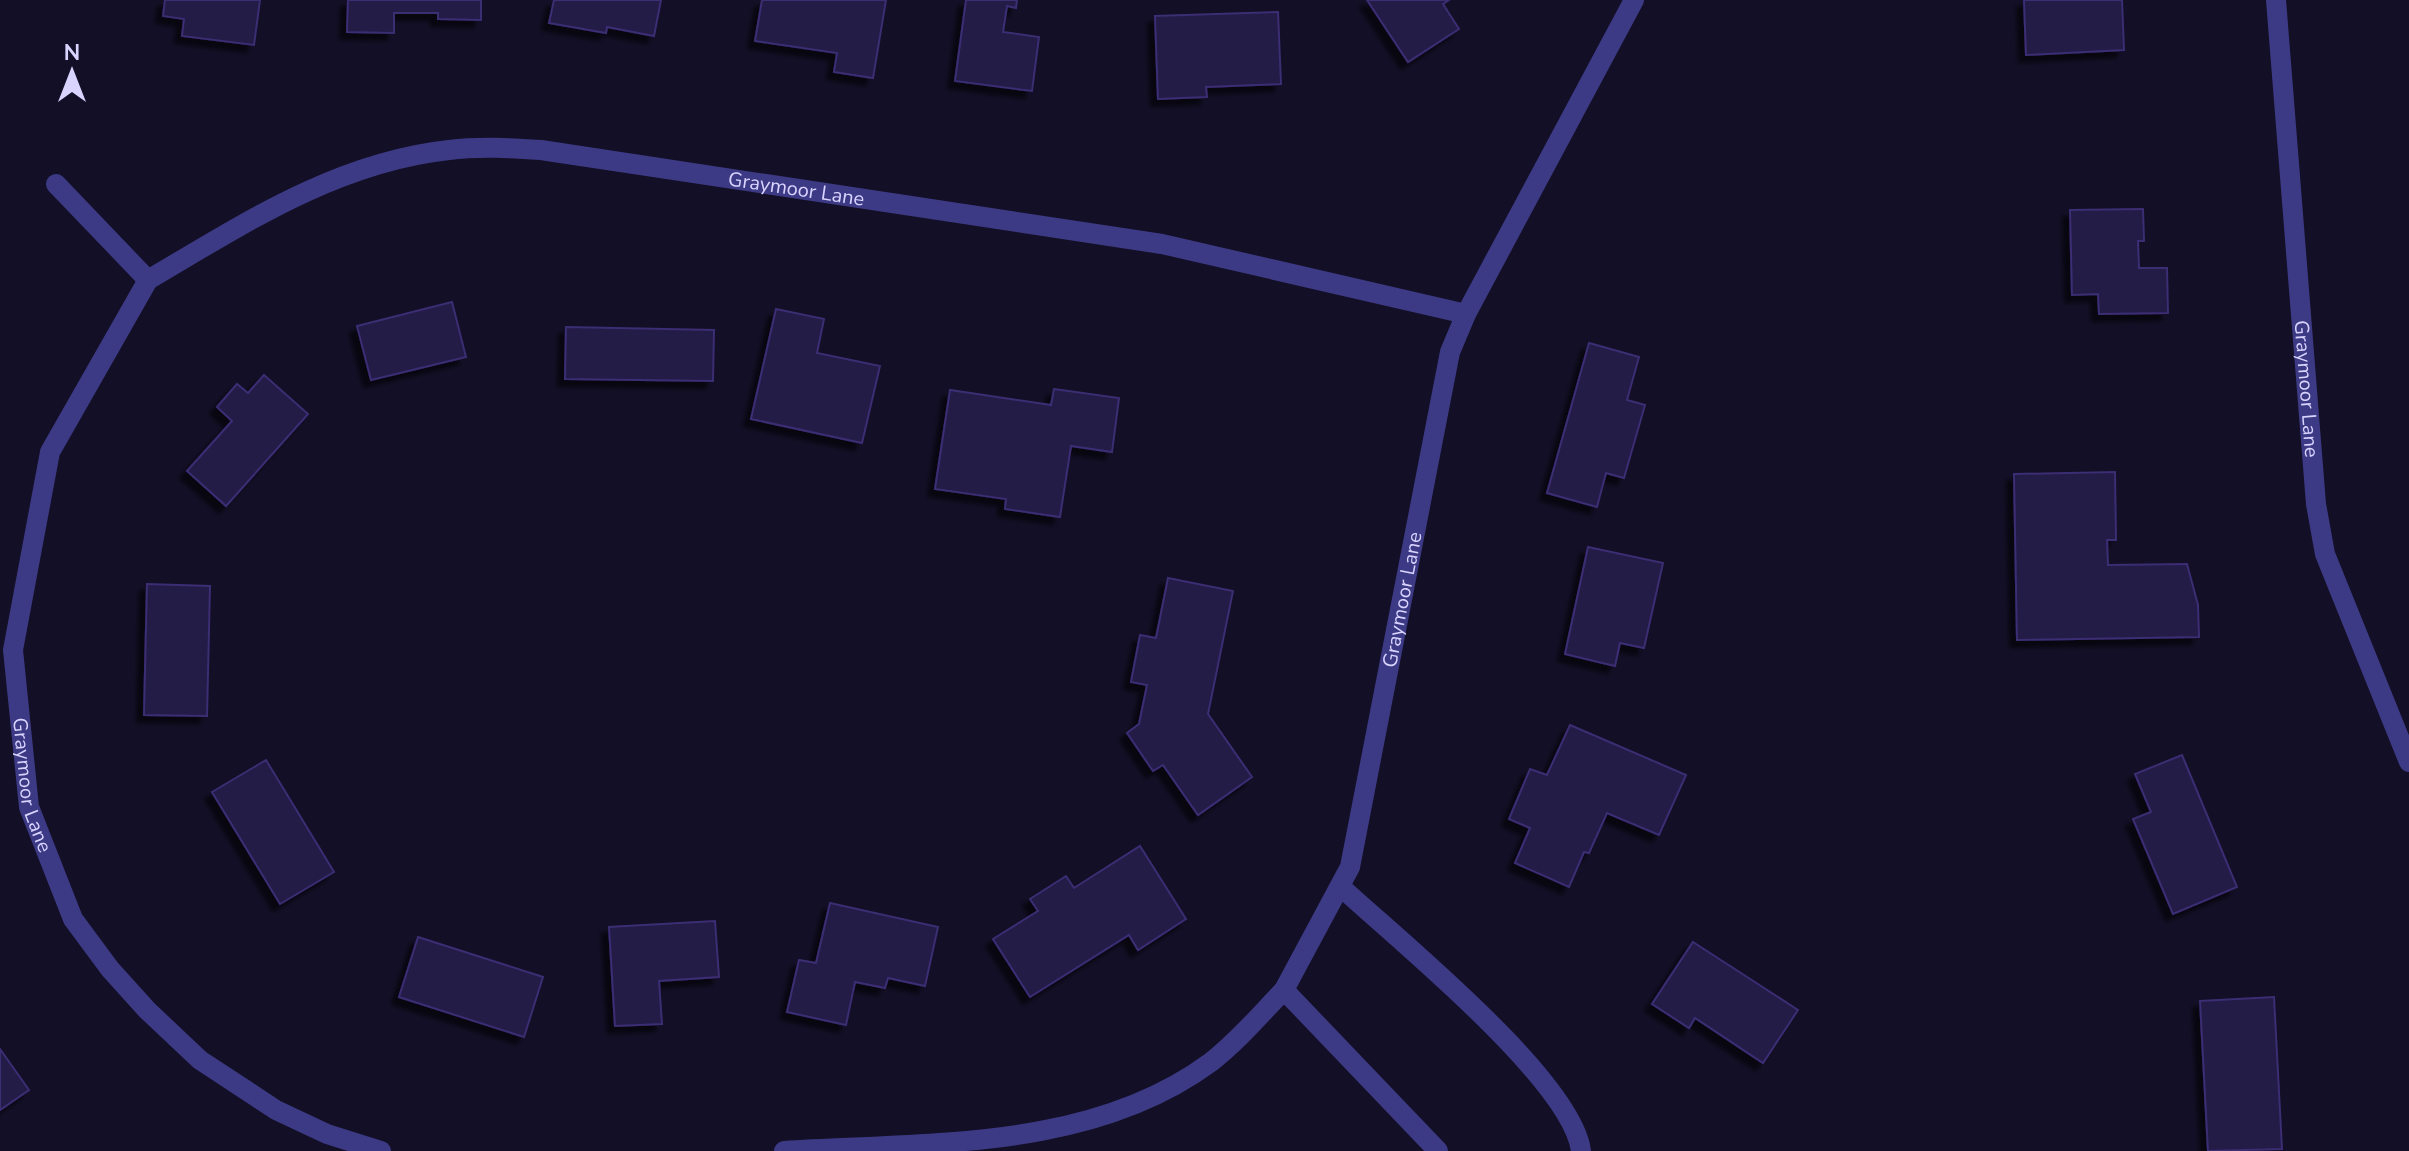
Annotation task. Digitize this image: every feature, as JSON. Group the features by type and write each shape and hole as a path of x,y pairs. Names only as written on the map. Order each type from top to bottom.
{"street":[{"name":"Graymoor Lane","path":"784,1151 1021,1137 1095,1121 1136,1105 1210,1063 1284,990 1350,867 1450,352 1466,314 1634,0"},
{"name":"Graymoor Lane","path":"2276,0 2316,504 2325,554 2409,762"},
{"name":"Graymoor Lane","path":"381,1151 327,1134 276,1110 200,1060 147,1010 110,969 73,919 29,807 13,650 50,452 148,280 291,197 340,176 387,162 449,150 495,148 541,150 1162,244 1466,314"},
{"path":"56,184 148,280"},
{"path":"1341,887 1514,1046 1561,1104 1576,1130 1581,1151"},
{"path":"1284,990 1438,1151"}],"building":[{"path":"165,0 260,0 254,45 182,36 184,19 163,16"},
{"path":"348,0 481,0 481,20 438,19 438,13 394,13 394,33 347,32"},
{"path":"554,0 661,0 654,36 607,27 606,33 549,23"},
{"path":"762,0 886,0 873,78 834,72 837,53 755,41"},
{"path":"966,0 1017,0 1016,8 1007,6 1003,32 1039,37 1032,91 955,81"},
{"path":"1367,0 1449,0 1443,4 1459,29 1408,62"},
{"path":"2024,0 2122,0 2124,50 2026,55"},
{"path":"1278,12 1281,84 1206,87 1207,97 1158,99 1155,16"},
{"path":"2143,209 2144,241 2138,241 2139,268 2167,268 2168,313 2099,314 2098,294 2072,295 2070,210"},
{"path":"452,302 466,357 371,380 357,326"},
{"path":"776,309 824,319 817,353 880,366 862,443 751,419"},
{"path":"566,327 714,330 713,381 565,379"},
{"path":"1589,343 1639,357 1627,400 1645,405 1624,478 1606,473 1597,507 1547,493"},
{"path":"264,375 308,414 226,506 187,471 232,421 217,407 237,384 248,393"},
{"path":"1054,389 1119,398 1112,452 1071,446 1060,517 1005,509 1006,499 935,489 950,390 1051,405"},
{"path":"2115,472 2116,540 2107,540 2108,565 2187,564 2198,605 2199,637 2017,640 2014,474"},
{"path":"1588,547 1663,563 1644,648 1620,643 1615,666 1565,654"},
{"path":"1168,578 1233,591 1208,714 1252,777 1198,815 1163,765 1153,771 1127,733 1139,724 1147,685 1131,682 1140,635 1156,638"},
{"path":"147,584 210,586 207,716 144,715"},
{"path":"1570,725 1686,775 1659,835 1607,813 1589,853 1584,852 1569,887 1515,863 1530,828 1509,819 1530,769 1547,775"},
{"path":"2182,755 2237,887 2173,914 2133,819 2151,812 2135,774"},
{"path":"266,760 334,872 280,904 212,792"},
{"path":"1140,846 1186,919 1138,950 1129,935 1030,997 993,939 1038,911 1030,899 1066,876 1074,888"},
{"path":"830,903 938,927 925,986 888,978 885,988 855,982 846,1025 787,1012 799,960 816,963"},
{"path":"715,921 719,977 659,981 662,1024 615,1026 609,927"},
{"path":"418,937 543,977 524,1037 399,997"},
{"path":"1693,942 1798,1010 1763,1063 1695,1018 1689,1028 1652,1004"},
{"path":"2274,997 2282,1149 2208,1151 2200,1001"},
{"path":"0,1049 29,1090 0,1110"}]}
